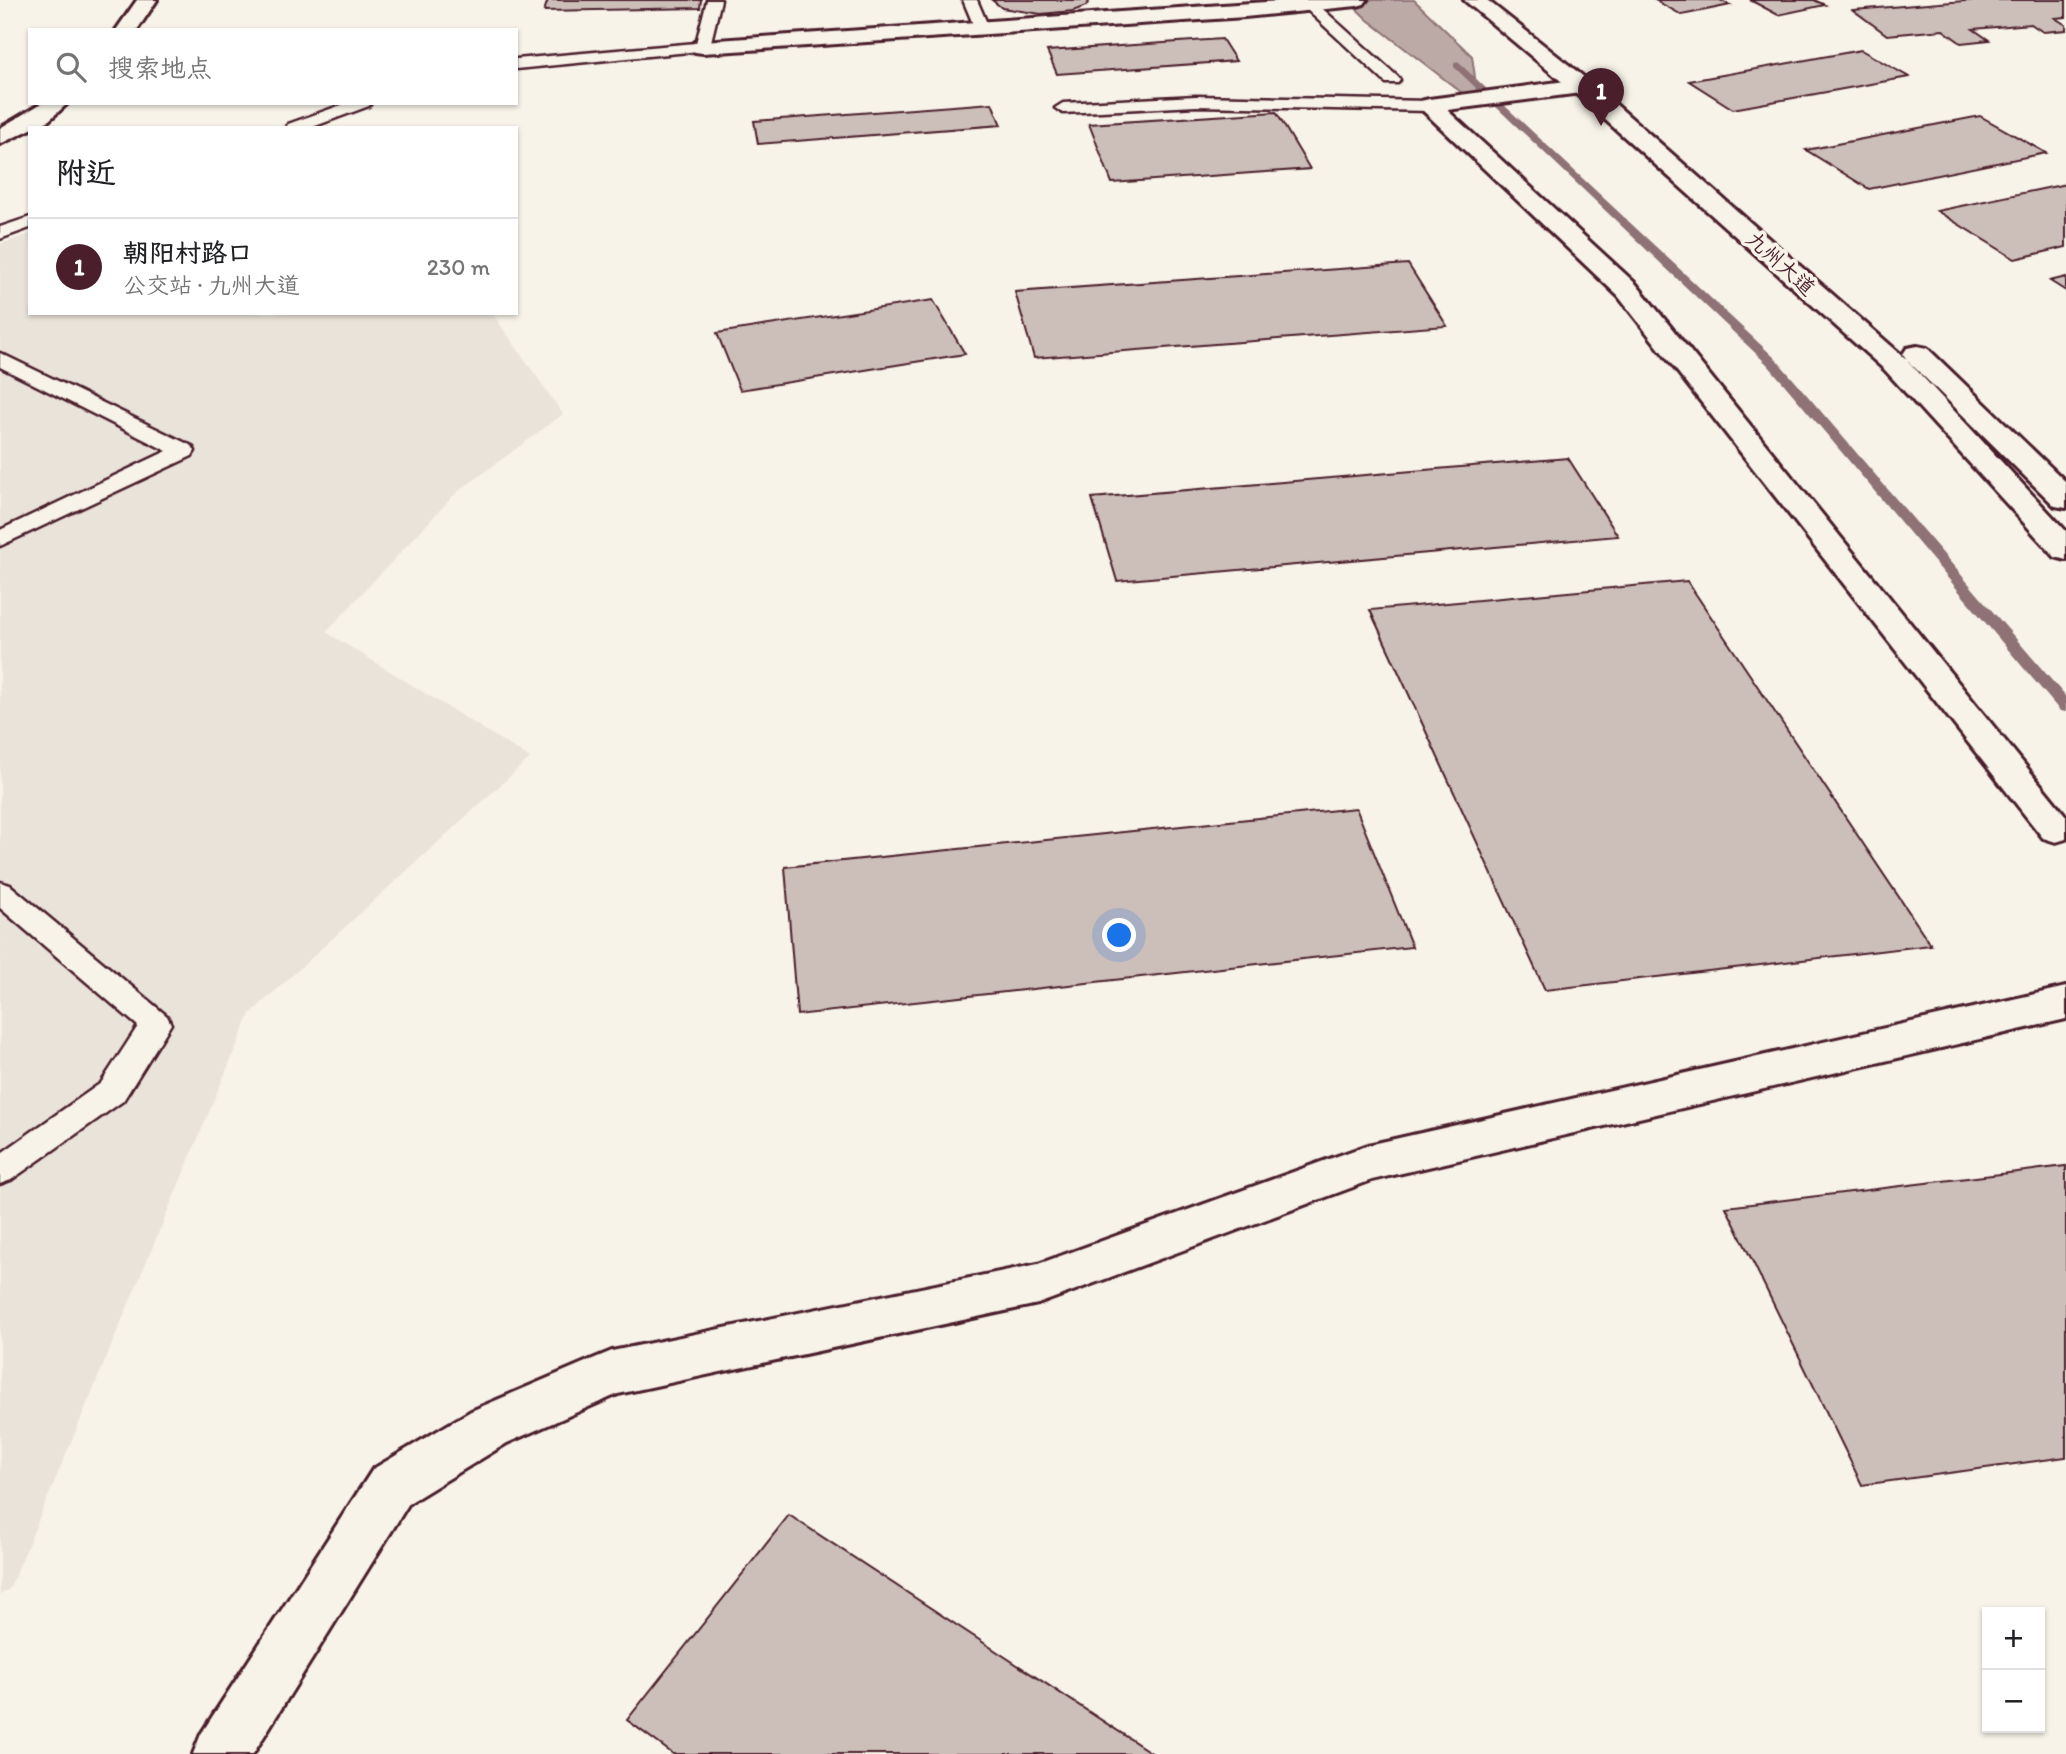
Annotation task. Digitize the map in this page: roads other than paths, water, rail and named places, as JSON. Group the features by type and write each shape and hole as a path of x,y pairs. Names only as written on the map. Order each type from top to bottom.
{"street":[{"path":"127,28 147,0"},
{"name":"九州大道","path":"1474,0 1592,86 1895,364 2066,550"},
{"path":"1504,0 1592,86 1928,363 2066,499"},
{"path":"703,47 1351,1"},
{"path":"1429,106 1592,86"},
{"path":"0,137 40,117 55,105"},
{"path":"1429,106 1627,290 2056,829"},
{"path":"220,1754 391,1486 489,1427 612,1373 1038,1284 1368,1163 2066,1003"}],"lane":[{"path":"518,64 703,47 714,0"},
{"path":"970,0 981,28"},
{"path":"1310,5 1392,80"},
{"path":"1063,108 1196,101 1429,106"},
{"path":"300,126 357,105"},
{"path":"0,233 28,223"},
{"path":"0,359 184,451 0,539"},
{"path":"0,892 156,1024 112,1092 0,1171"}],"waterway":[{"path":"1458,65 1772,362 2066,707"}],"place":[{"name":"朝阳村路口","path":"1601,126"}]}
